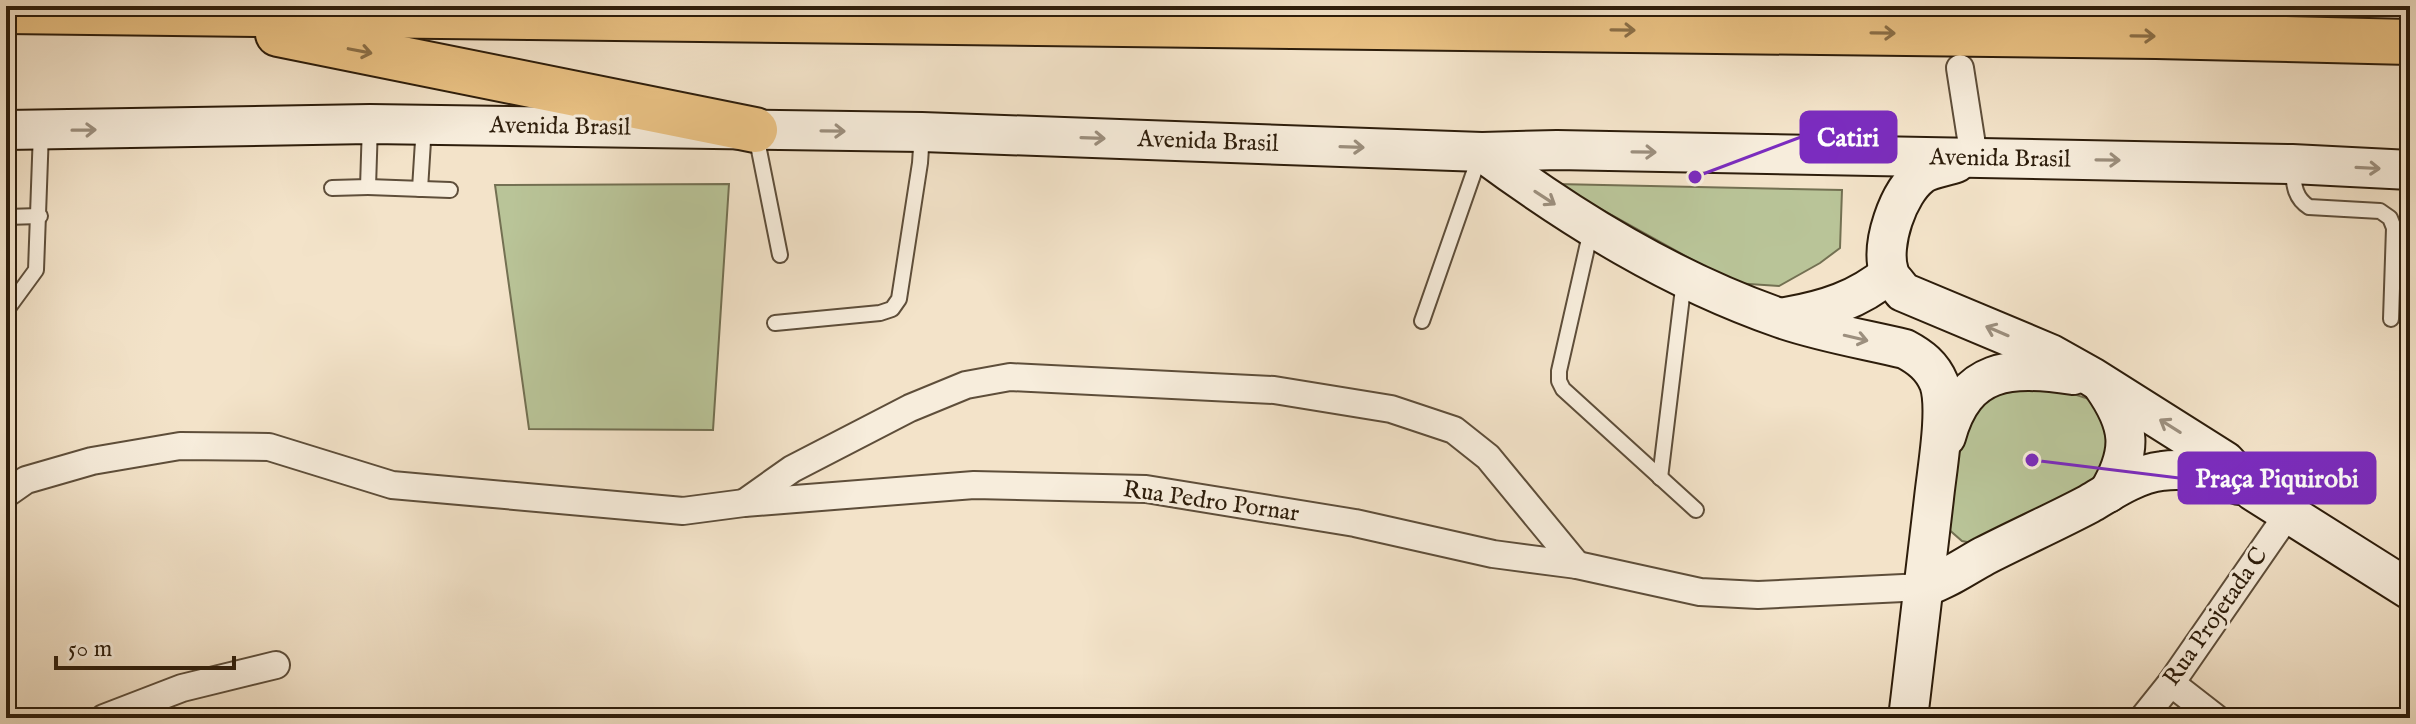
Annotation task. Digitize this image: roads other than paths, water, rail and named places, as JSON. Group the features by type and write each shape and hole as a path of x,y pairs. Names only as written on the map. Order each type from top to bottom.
{"highway":[{"path":"6,11 2156,36 2410,42"},
{"path":"173,13 755,130"}],"street":[{"path":"1960,68 1974,158 1924,173 1909,185 1899,203 1890,234 1889,274 1903,292 2051,354 2225,461 2253,491"},
{"name":"Avenida Brasil","path":"23,130 370,124 922,132 1482,152 1557,150 2292,164 2410,170"},
{"path":"1482,152 1591,228 1684,278 1779,318 1905,349 1933,370 1940,385 1942,402 1938,467 1908,718"},
{"path":"1779,318 1820,311 1848,301 1889,274"},
{"path":"1938,467 1952,414 1963,397 1977,384 1993,376 2016,371 2052,372 2097,382 2115,403 2126,434 2125,454 2120,473 2108,493"},
{"path":"744,503 792,469 910,408 966,385 1010,377 1274,390 1391,409 1454,430 1488,457 1577,565"},
{"name":"Rua Pedro Pornar","path":"6,494 26,480 92,461 180,446 269,447 392,485 683,511 744,503 974,485 1146,489 1355,523 1493,554 1577,565 1700,592 1758,595 1924,587"},
{"path":"1924,587 2147,475 2181,469 2215,474 2253,491 2410,590"},
{"path":"1932,514 1945,544 1960,551 1986,555"},
{"name":"Rua Projetada C","path":"2143,718 2171,683 2288,514"},
{"path":"104,718 182,688 276,665"},
{"path":"2171,683 2216,718"}],"lane":[{"path":"368,187 370,124"},
{"path":"420,189 424,125"},
{"path":"6,311 36,270 40,216 23,130"},
{"path":"755,130 780,255"},
{"path":"775,323 880,313 892,309 899,299 922,132"},
{"path":"1422,321 1482,152"},
{"path":"2292,164 2295,191 2300,202 2309,207 2380,211 2390,218 2394,228 2391,319"},
{"path":"332,188 450,190"},
{"path":"6,217 40,216"},
{"path":"1591,228 1559,381 1563,389 1696,510"},
{"path":"1660,478 1684,278"}],"place":[{"name":"Catiri","path":"1695,177"},
{"name":"Praça Piquirobi","path":"2032,460"}]}
